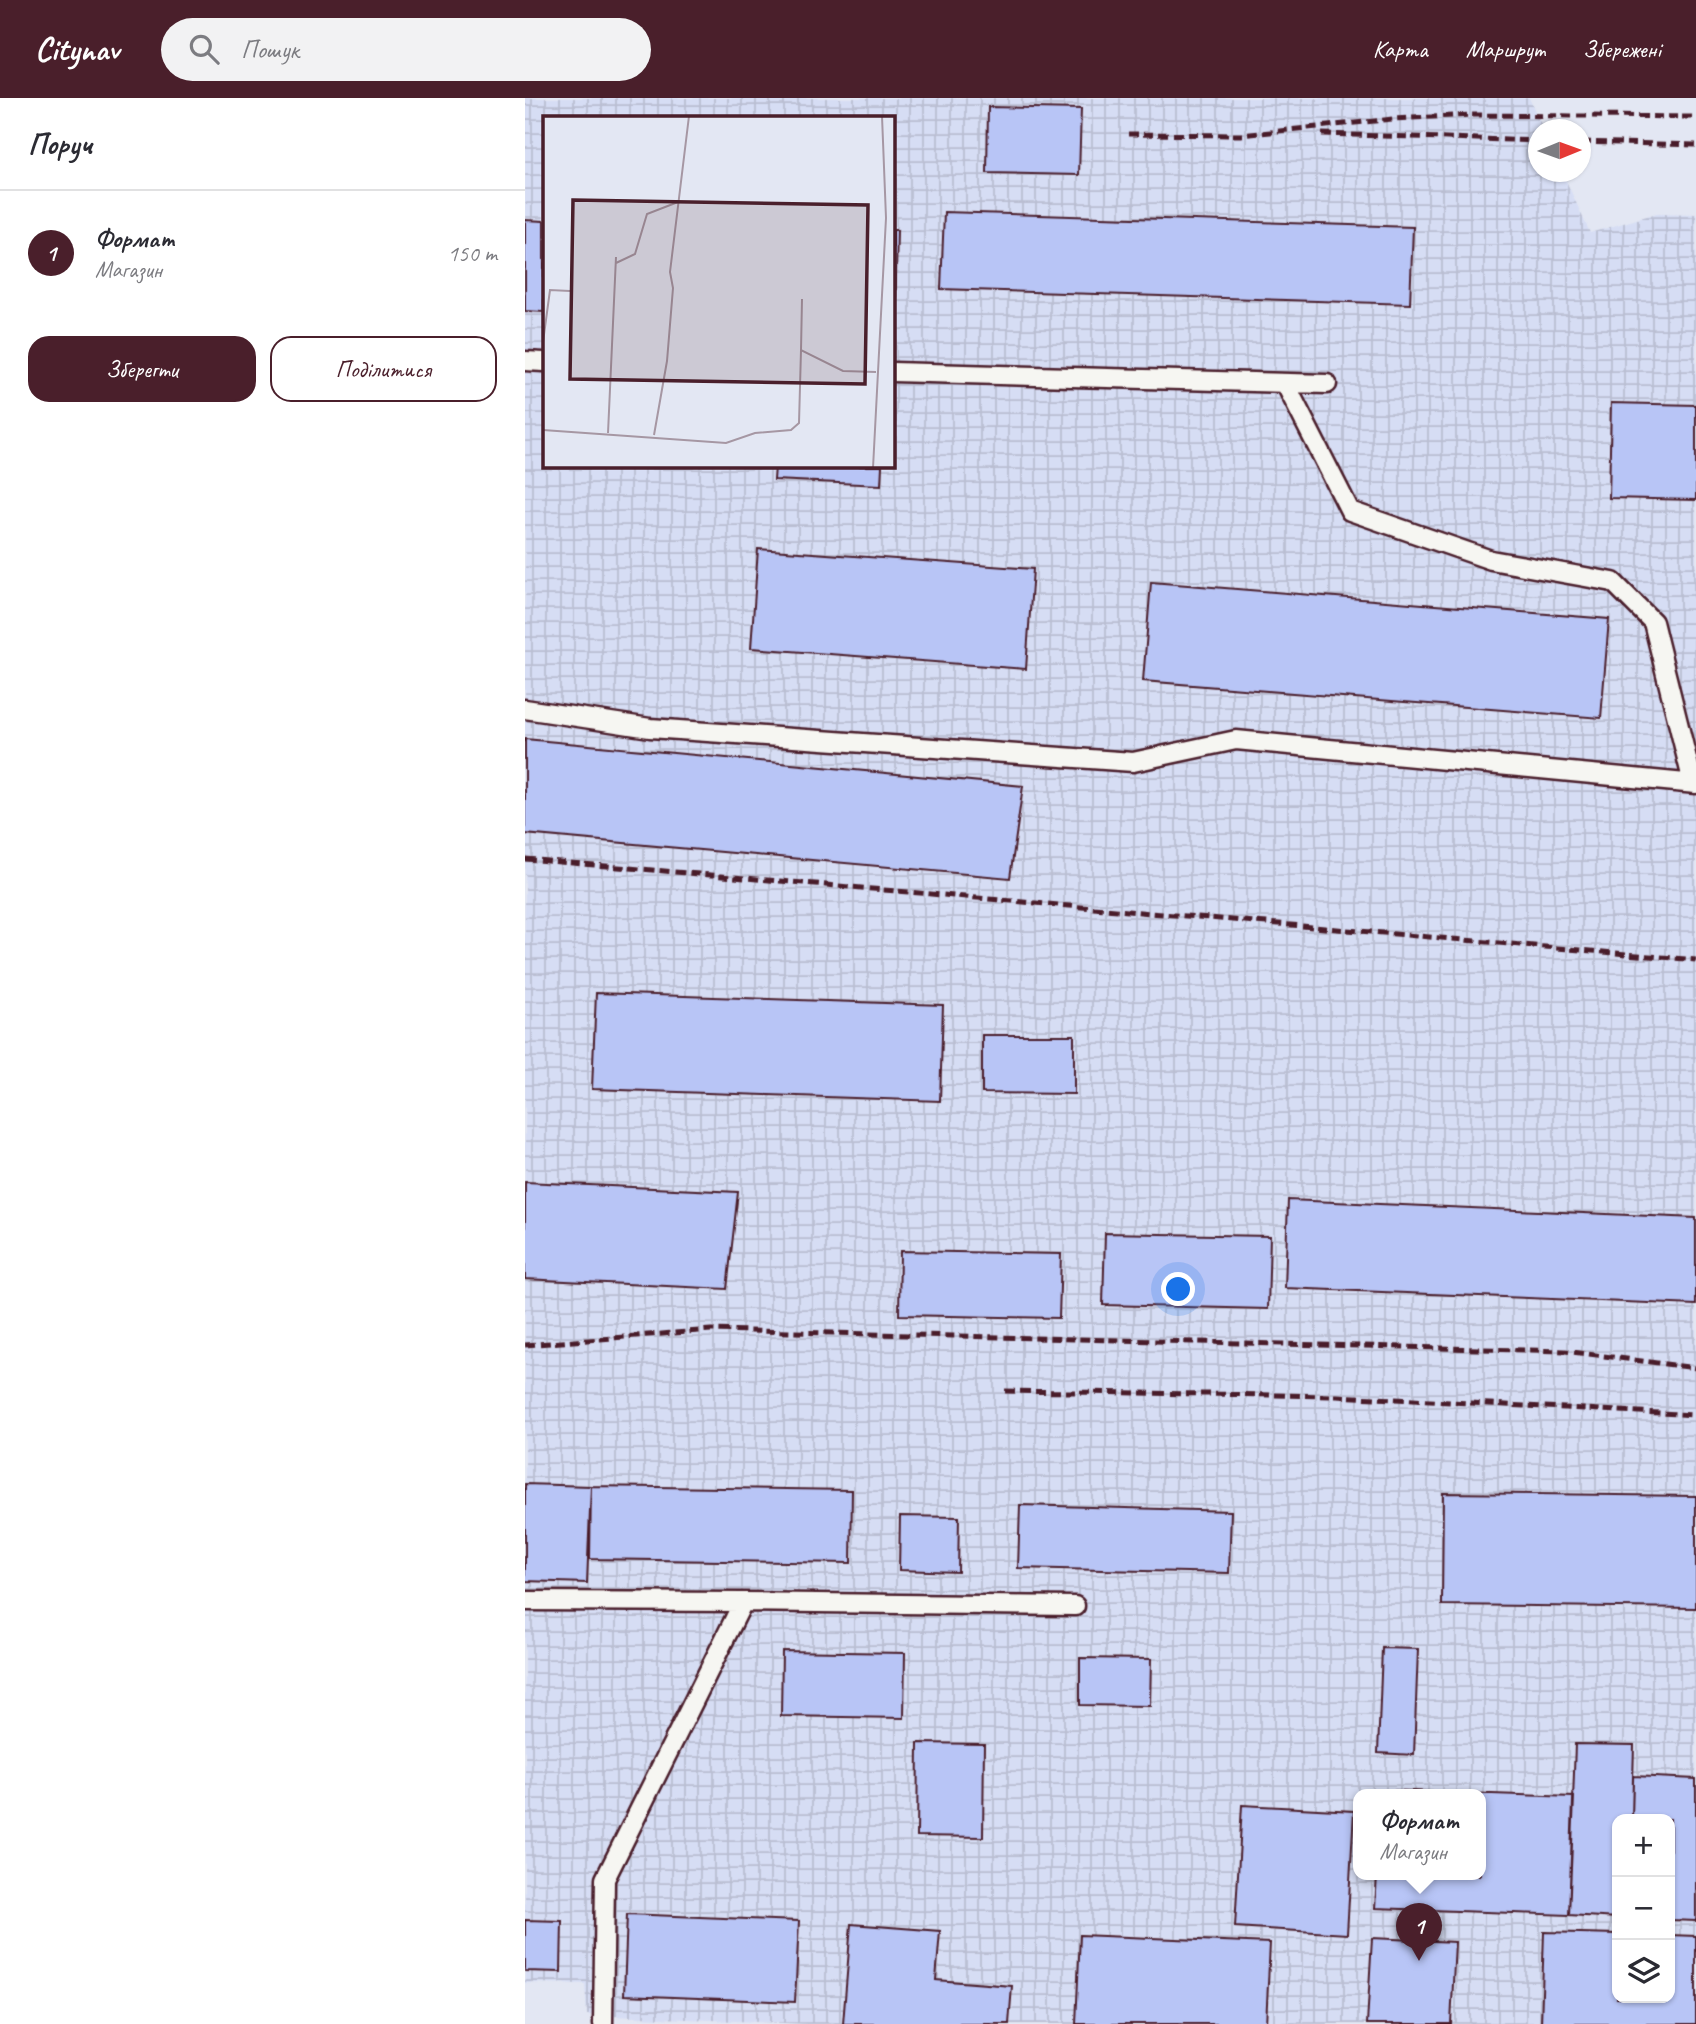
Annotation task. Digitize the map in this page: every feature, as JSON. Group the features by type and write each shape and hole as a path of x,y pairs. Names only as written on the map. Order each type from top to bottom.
{"lane":[{"path":"525,361 543,362"},
{"path":"894,372 1327,384"},
{"path":"525,709 650,728 1133,762 1236,740 1694,783 1653,622 1613,582 1491,560 1350,511 1285,383"},
{"path":"525,1601 1076,1606"},
{"path":"603,2024 605,1879 743,1602"}],"shaded area":[{"path":"525,98 1529,98 1538,119 1528,119 1528,182 1567,182 1590,233 1657,213 1696,214 1696,2024 806,2024 587,2015 585,1984 525,1983"}],"building":[{"path":"988,107 1081,109 1079,175 987,173"},
{"path":"944,212 1413,227 1410,304 941,289"},
{"path":"525,220 543,221 543,312 525,311"},
{"path":"894,230 897,230 895,321"},
{"path":"1611,403 1696,405 1696,500 1609,498"},
{"path":"775,467 882,467 881,485 774,480"},
{"path":"758,549 1033,569 1026,669 751,648"},
{"path":"1151,582 1609,619 1601,718 1143,681"},
{"path":"525,739 1023,786 1010,878 525,834"},
{"path":"596,993 943,1005 940,1101 592,1089"},
{"path":"982,1035 1074,1035 1074,1094 982,1093"},
{"path":"525,1182 738,1192 727,1289 525,1279"},
{"path":"1288,1200 1696,1218 1696,1305 1285,1288"},
{"path":"1105,1233 1270,1236 1268,1309 1103,1305"},
{"path":"900,1251 1061,1254 1059,1318 899,1315"},
{"path":"525,1484 591,1486 587,1583 525,1581"},
{"path":"591,1486 852,1490 851,1563 590,1559"},
{"path":"1443,1493 1696,1496 1696,1608 1442,1605"},
{"path":"1020,1505 1231,1511 1229,1573 1018,1568"},
{"path":"900,1516 959,1517 958,1572 899,1570"},
{"path":"1382,1648 1418,1649 1414,1755 1378,1753"},
{"path":"782,1651 905,1653 904,1718 781,1716"},
{"path":"1080,1658 1151,1659 1150,1706 1080,1705"},
{"path":"918,1743 984,1744 983,1837 917,1836"},
{"path":"1575,1744 1634,1745 1632,1814 1612,1814 1612,1918 1569,1915"},
{"path":"1633,1776 1696,1779 1696,1921 1675,1920 1675,1814 1632,1814"},
{"path":"1486,1794 1574,1797 1569,1915 1375,1908 1377,1880 1486,1880"},
{"path":"1242,1805 1353,1811 1347,1934 1235,1927"},
{"path":"627,1914 799,1921 795,2002 624,1995"},
{"path":"525,1920 562,1921 561,1972 525,1971"},
{"path":"851,1924 940,1931 936,1980 1012,1986 1009,2024 843,2024"},
{"path":"1544,1932 1612,1934 1612,2003 1675,2003 1675,1935 1696,1936 1696,2024 1541,2024"},
{"path":"1080,1935 1270,1943 1266,2024 1076,2024"},
{"path":"1372,1938 1455,1942 1451,2024 1367,2024"}],"railway":[{"path":"1128,134 1241,135 1393,119 1471,115 1696,117"},
{"path":"1322,134 1528,141"},
{"path":"1591,142 1696,145"},
{"path":"525,859 1696,960"},
{"path":"525,1345 711,1330 1565,1351 1696,1368"},
{"path":"1005,1391 1337,1396 1696,1415"}],"place":[{"name":"Формат","path":"1419,1961"}]}
